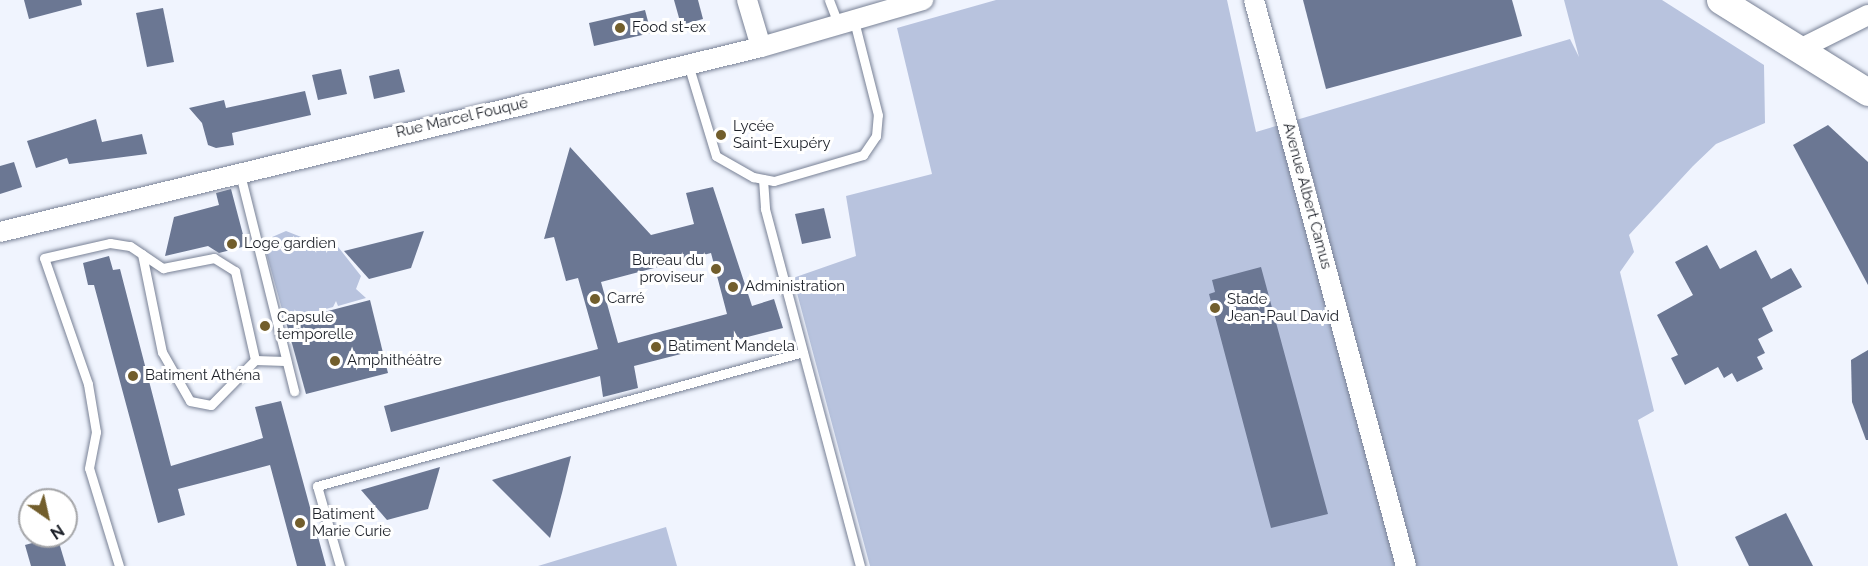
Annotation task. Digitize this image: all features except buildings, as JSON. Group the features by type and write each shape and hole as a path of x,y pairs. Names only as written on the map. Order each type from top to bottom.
{"main road":[{"path":"1720,0 1868,92"}],"street":[{"path":"747,0 761,47"},
{"name":"Rue Marcel Fouqué","path":"0,232 240,171 761,47 923,0"},
{"name":"Avenue Albert Camus","path":"1254,0 1406,566"},
{"path":"1800,49 1868,15"}],"lane":[{"path":"688,64 716,156 763,179 863,155 876,136 878,116 846,23 829,0"},
{"path":"240,171 294,391"},
{"path":"763,179 765,209 860,566"},
{"path":"119,566 89,468 96,432 88,384 44,258 110,243 142,254 163,268 214,258 235,271 255,360"},
{"path":"142,254 162,352 190,401 210,405 255,360 285,361"},
{"path":"340,566 317,486 803,352"}],"shaded area":[{"name":"Stade Jean-Paul David","path":"996,0 1227,0 1256,132 1570,39 1579,57 1564,0 1662,0 1764,65 1765,123 1716,144 1693,166 1629,235 1634,252 1620,272 1654,411 1638,420 1678,566 870,566 793,278 856,256 846,196 932,174 897,28"},
{"path":"286,231 319,244 335,243 361,276 356,289 366,298 338,306 336,301 333,307 285,320 263,241"},
{"path":"666,527 677,566 538,566"}],"place":[{"name":"Food st-ex","path":"620,28"},
{"name":"Lycée Saint-Exupéry","path":"721,135"},
{"name":"Loge gardien","path":"232,244"},
{"name":"Bureau du proviseur","path":"716,269"},
{"name":"Administration","path":"733,287"},
{"name":"Carré","path":"595,299"},
{"name":"Stade Jean-Paul David","path":"1215,308"},
{"name":"Capsule temporelle","path":"265,326"},
{"name":"Batiment Mandela","path":"656,347"},
{"name":"Amphithéâtre","path":"335,361"},
{"name":"Batiment Athéna","path":"133,376"},
{"name":"Batiment Marie Curie","path":"300,523"}]}
